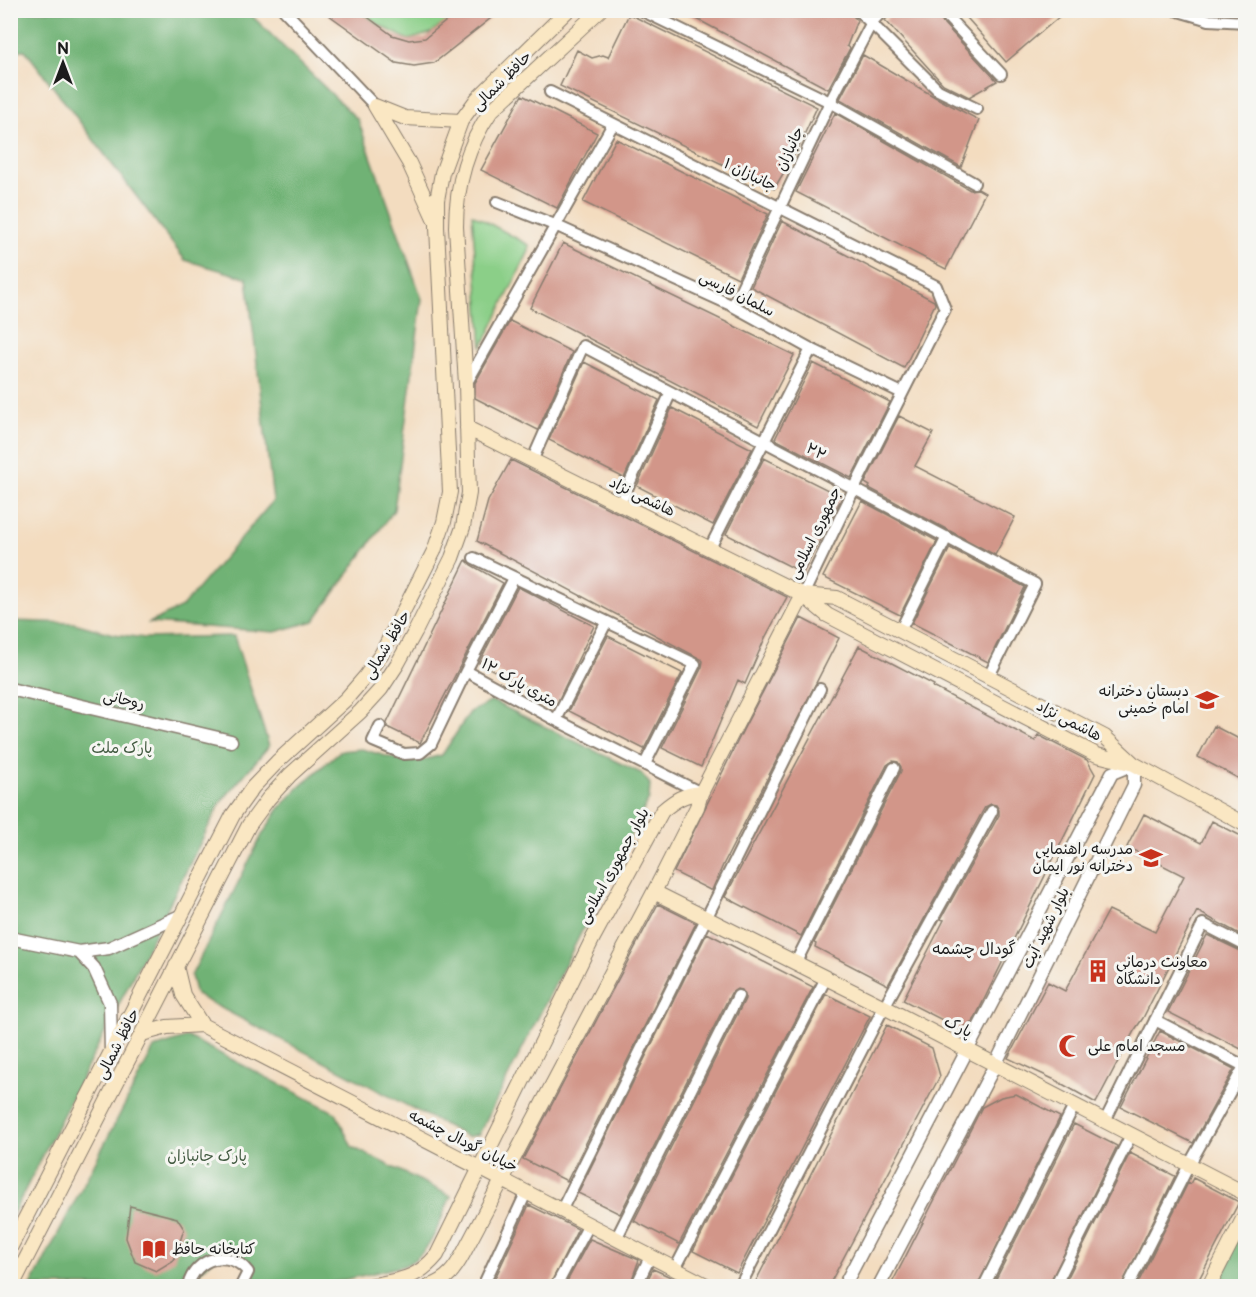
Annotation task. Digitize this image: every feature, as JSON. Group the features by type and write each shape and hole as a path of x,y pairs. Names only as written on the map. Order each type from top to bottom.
{"main road":[{"name":"حافظ شمالی","path":"10,1248 233,815 253,787 346,699 365,677 382,653 434,551 444,522 450,492 437,227 437,200 442,173 461,121 477,99 568,10"},
{"name":"حافظ شمالی","path":"12,1287 249,825 290,775 360,712 381,689 410,642 452,558 463,526 469,494 466,384 456,202 460,178 478,130 491,111 600,10"},
{"path":"375,106 405,118 461,121"},
{"path":"375,106 409,164 437,227"},
{"name":"هاشمی نژاد","path":"467,428 803,595 827,615 1097,755 1134,764"},
{"name":"هاشمی نژاد","path":"803,595 837,598 989,676 1105,737 1134,764 1245,825"},
{"name":"جمهوری اسلامی","path":"701,793 803,595"},
{"path":"430,1287 446,1278 455,1268 654,892 697,807 701,793"},
{"name":"بلوار جمهوری اسلامی","path":"369,1287 416,1275 436,1255 588,948 663,812 673,801 687,794 701,793"},
{"name":"پارک","path":"654,892 796,962 1245,1194"},
{"path":"142,1034 167,1027 202,1025 183,995 176,966"},
{"name":"خیابان گودال چشمه","path":"202,1025 705,1286"},
{"path":"1209,1287 1245,1213"}],"street":[{"path":"284,10 375,106"},
{"path":"641,10 830,102 974,183"},
{"path":"858,10 938,90 977,109"},
{"name":"جانبازان","path":"733,306 830,102 872,22 883,10"},
{"path":"941,10 1001,74"},
{"path":"1174,10 1209,20 1245,22"},
{"name":"جانبازان ۱","path":"550,92 936,286"},
{"path":"466,384 613,124"},
{"name":"سلمان فارسی","path":"497,202 557,226 733,306 811,349 902,393"},
{"name":"جمهوری اسلامی","path":"803,595 945,309 936,286"},
{"name":"۲۲","path":"532,461 583,346 1035,584 989,676"},
{"path":"710,549 811,349"},
{"path":"620,504 670,392"},
{"path":"900,631 947,537"},
{"path":"474,558 695,664 645,764"},
{"path":"466,671 514,578"},
{"path":"556,720 606,622"},
{"name":"۱۲ متری پارک","path":"380,726 373,741 404,754 420,753 431,744 466,671 556,720 701,793"},
{"name":"روحانی","path":"10,689 231,741"},
{"path":"561,1211 820,689"},
{"name":"بلوار شهید آیت","path":"844,1287 1112,773 1134,764 1134,785 995,1065 879,1287"},
{"path":"796,962 894,768"},
{"path":"740,1287 884,1007 992,811"},
{"path":"10,938 79,952 109,948 180,916"},
{"path":"1105,1121 1203,924 1245,946"},
{"path":"79,952 94,968 110,1003 111,1052"},
{"path":"675,1269 826,978"},
{"path":"616,1239 738,996"},
{"path":"1128,1287 1189,1165 1245,1064 1155,1020"},
{"path":"984,1287 1074,1106"},
{"path":"1055,1287 1131,1135"},
{"path":"483,1287 526,1193"},
{"path":"556,1287 589,1225"},
{"path":"636,1287 650,1257"},
{"path":"188,1287 196,1269 211,1260 220,1258 233,1260 248,1272 241,1287"}],"green space":[{"path":"10,11 247,11 358,120 422,299 394,510 314,621 275,632 149,623 182,607 273,501 247,278 185,260 25,50 11,51"},
{"path":"358,11 461,11 431,33 409,40"},
{"path":"472,214 529,245 529,251 482,347"},
{"name":"پارک ملت","path":"11,621 74,623 113,634 145,638 234,636 269,746 221,802 11,1218"},
{"path":"492,701 641,773 650,784 649,799 479,1134 467,1137 196,995 191,976 262,835 278,810 298,788 340,751 362,749 403,761 423,760 442,755 470,712"},
{"name":"پارک جانبازان","path":"188,1037 336,1113 352,1147 451,1196 433,1237 421,1254 403,1266 318,1286 245,1286 253,1269 238,1257 220,1253 185,1286 31,1286 154,1048"},
{"path":"1245,1220 1245,1286 1213,1286"}],"building":[{"path":"322,10 358,10 392,35 409,40 425,38 460,10 485,10 491,18 434,63 414,66 396,63"},
{"path":"680,10 847,10 857,20 847,46 850,48 828,89"},
{"path":"895,10 931,10 997,81 969,97 943,84 885,20"},
{"path":"960,10 1067,10 1006,62"},
{"path":"629,14 817,107 797,150 774,189 560,86 577,50 592,58 603,55 608,57"},
{"path":"863,55 979,120 961,167 840,99"},
{"path":"522,95 597,133 557,208 481,170"},
{"path":"835,113 970,190 978,189 985,193 946,269 796,192"},
{"path":"616,139 768,214 738,278 583,202"},
{"path":"782,221 934,301 935,304 904,368 751,287"},
{"path":"563,243 794,355 758,426 530,308"},
{"path":"510,321 572,352 538,430 475,398 475,383"},
{"path":"584,362 659,400 624,478 549,440"},
{"path":"813,363 890,402 851,478 775,439"},
{"path":"672,408 752,449 713,525 637,486"},
{"path":"899,416 933,433 915,466 1015,517 995,555 869,488 870,486 865,483"},
{"path":"764,458 842,497 803,573 726,534"},
{"path":"511,460 787,597 765,638 745,684 738,680 701,767 662,748 703,661 477,541 488,501"},
{"path":"862,501 937,541 900,615 823,577"},
{"path":"950,548 1025,587 988,662 912,623"},
{"path":"466,560 503,583 420,743 387,727 387,723"},
{"path":"518,587 594,626 557,703 479,663"},
{"path":"801,618 839,638 710,890 674,872"},
{"path":"608,636 682,673 644,749 569,711"},
{"path":"859,646 1035,741 1038,735 1087,760 1095,774 973,1022 960,1029 903,1000 944,920 941,919 999,815 996,805 991,804 985,807 888,985 815,947 814,943 901,771 898,762 893,761 887,765 801,936 725,897"},
{"path":"1214,726 1245,742 1245,782 1198,757"},
{"path":"1144,814 1201,843 1212,821 1245,838 1245,937 1197,911 1143,1018 1096,1103 1055,1080 1008,1058 1048,982 1065,991 1109,910 1155,932 1184,876 1127,847"},
{"path":"658,904 696,923 567,1181 523,1159"},
{"path":"707,933 813,987 679,1244 634,1221 745,999 742,990 737,989 731,993 620,1214 578,1193"},
{"path":"1207,935 1245,953 1245,1051 1168,1012"},
{"path":"826,994 870,1016 737,1273 693,1251"},
{"path":"887,1025 932,1048 940,1076 828,1287 768,1287 756,1281"},
{"path":"1160,1031 1234,1069 1193,1143 1121,1107"},
{"path":"1016,1094 1060,1117 977,1287 890,1287 982,1107 1001,1097"},
{"path":"1074,1124 1117,1146 1048,1287 992,1287"},
{"path":"1130,1153 1175,1176 1121,1287 1063,1287"},
{"path":"1193,1178 1239,1202 1195,1287 1136,1287 1188,1183 1190,1184"},
{"path":"529,1205 578,1229 549,1287 491,1287"},
{"name":"کتابخانه حافظ","path":"130,1206 177,1218 184,1229 174,1260 156,1271 135,1262 126,1238"},
{"path":"590,1239 639,1260 629,1287 564,1287"},
{"path":"653,1269 677,1280 689,1287 644,1287"}],"place":[{"name":"دبستان دخترانه امام خمینی","path":"1207,700"},
{"name":"مدرسه راهنمایی دخترانه نور ایمان","path":"1151,858"},
{"name":"معاونت درمانی دانشگاه","path":"1098,971"},
{"name":"مسجد امام علی","path":"1070,1046"},
{"name":"کتابخانه حافظ","path":"154,1249"}],"district":[{"name":"گودال چشمه","path":"974,949"}]}
